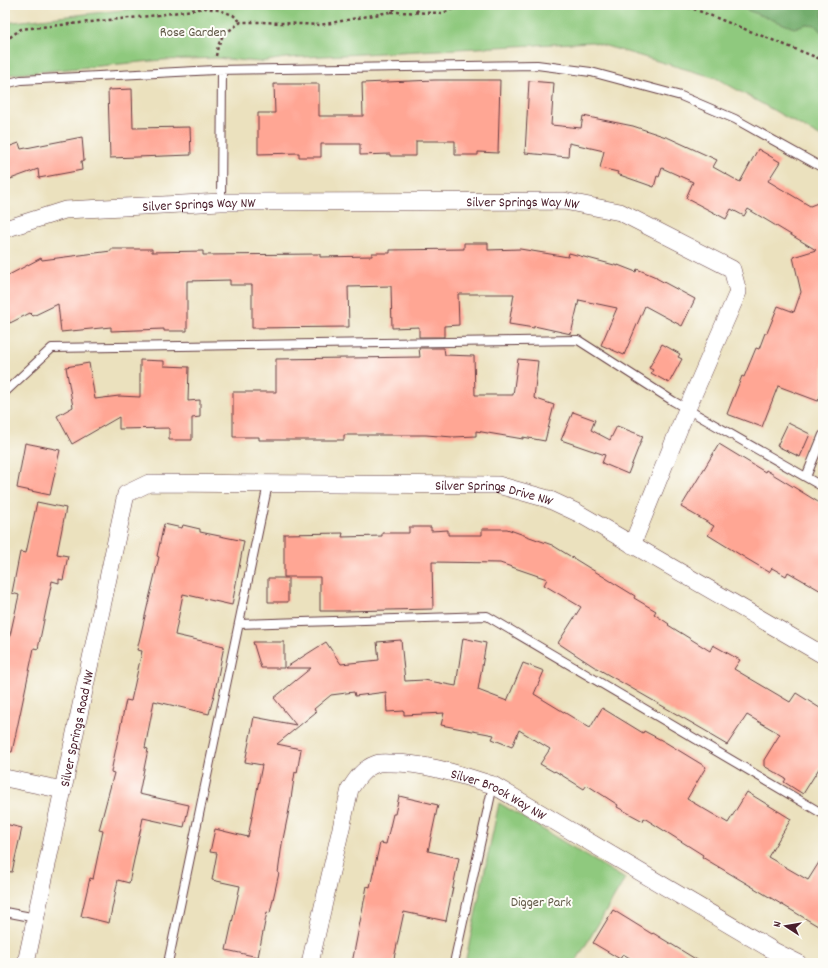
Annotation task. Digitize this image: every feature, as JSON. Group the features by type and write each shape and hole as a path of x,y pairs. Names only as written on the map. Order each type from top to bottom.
{"street":[{"name":"Silver Springs Way NW","path":"5,229 65,210 221,202 564,201 620,212 732,270 738,292 687,409 632,545"},
{"name":"Silver Springs Drive NW","path":"126,494 149,483 498,485 548,499 578,513 823,655"},
{"name":"Silver Springs Road NW","path":"26,963 126,494"},
{"name":"Silver Brook Way NW","path":"310,963 350,788 361,773 377,763 399,763 421,766 451,772 493,785 771,957 798,963"},
{"path":"5,778 63,790"}],"lane":[{"path":"5,84 21,80 219,70 537,65 591,72 681,96 735,118 823,168"},
{"path":"219,70 221,202"},
{"path":"5,392 52,348 578,340 687,409 823,487"},
{"path":"806,477 823,435"},
{"path":"168,963 268,484"},
{"path":"239,624 487,616 823,814"},
{"path":"454,963 493,785"},
{"path":"5,912 36,918"}],"path":[{"path":"390,12 401,5"},
{"path":"416,12 423,5"},
{"path":"219,70 218,46 223,35 241,22 320,25 390,12 443,13 462,5"},
{"path":"676,5 694,9 823,60"},
{"path":"5,41 21,29 159,15 206,8 219,10 233,15 241,22"}],"green space":[{"name":"Rose Garden","path":"168,5 823,5 823,138 716,78 592,42 285,58 260,62 216,58 162,60 5,75 5,24"},
{"path":"734,5 823,5 823,34 815,25 806,24 794,28"},
{"name":"Digger Park","path":"499,803 625,879 575,963 465,963"}],"building":[{"path":"435,80 500,80 498,153 478,152 478,155 455,155 455,141 416,141 416,156 390,156 390,154 360,155 360,144 321,144 321,157 299,157 299,153 258,154 258,113 275,113 274,84 319,84 319,116 363,116 362,83"},
{"path":"529,81 554,83 551,125 581,128 583,116 633,126 669,138 717,160 713,167 740,182 758,149 780,162 768,181 810,206 823,201 823,389 818,401 778,386 762,427 727,414 742,376 744,377 756,348 759,349 778,306 794,312 801,292 793,257 816,250 748,209 744,216 731,209 726,219 686,198 693,182 662,168 659,177 657,176 654,187 617,174 618,172 600,168 604,151 569,143 568,157 525,153"},
{"path":"132,89 133,128 190,127 191,155 110,158 108,90"},
{"path":"82,137 84,161 81,161 82,170 39,178 38,169 5,181 5,148 19,143 21,149"},
{"path":"464,243 488,243 488,250 520,249 568,257 569,253 618,265 636,272 637,269 656,277 695,299 682,326 645,306 624,355 601,345 617,308 579,300 571,334 534,326 534,328 509,324 514,294 458,294 459,325 444,326 444,337 419,337 419,327 392,328 391,286 348,287 349,327 252,328 252,285 230,285 230,280 187,281 187,331 164,331 164,329 111,331 111,327 61,332 58,304 33,316 30,313 10,323 5,312 5,277 41,258 42,260 111,251 111,249 152,249 152,252 203,251 203,255 320,254 320,257 372,256 372,253 390,253 390,250 464,249"},
{"path":"662,344 680,354 678,357 682,359 669,383 651,373 653,370 649,368"},
{"path":"419,348 444,348 445,355 474,356 475,395 513,395 518,359 538,361 534,398 554,405 545,441 476,431 476,436 453,437 426,435 344,435 344,440 259,440 259,437 233,437 233,392 276,392 276,359 420,357"},
{"path":"140,360 164,361 164,366 189,367 188,401 200,400 200,417 192,418 192,440 169,440 169,428 119,429 119,417 72,444 57,416 73,407 66,367 89,363 95,399 119,396 140,397"},
{"path":"573,412 595,420 591,430 610,440 617,426 643,436 628,474 602,463 605,455 561,440"},
{"path":"788,423 810,434 800,457 777,446"},
{"path":"25,443 60,450 50,495 17,488"},
{"path":"719,444 765,472 766,470 823,505 823,592 788,572 786,576 772,568 769,572 747,559 708,535 714,526 681,507"},
{"path":"37,502 66,508 57,554 68,556 63,580 59,579 59,583 52,581 38,649 34,648 12,752 5,751 5,658 19,595 12,593 20,552 26,553"},
{"path":"164,524 182,528 183,525 200,529 200,532 244,541 232,605 183,594 175,635 224,646 215,691 209,714 154,701 145,748 148,749 139,794 189,805 184,827 143,818 129,883 118,880 109,923 81,916 90,878 93,879 103,831 99,830 114,773 111,772 126,700 131,701 142,651 137,650 159,557 157,556"},
{"path":"409,527 431,527 431,531 448,530 448,535 482,535 482,529 507,529 552,545 635,596 634,598 656,611 654,614 669,624 668,625 710,651 713,645 740,660 734,669 790,702 796,693 823,710 823,762 803,794 784,782 786,779 764,766 764,760 780,734 747,715 727,745 710,735 711,734 593,666 558,643 581,607 544,585 547,579 500,563 432,562 433,609 320,611 320,577 284,577 284,534 343,533 342,537 382,536 382,533 409,533"},
{"path":"268,578 288,578 288,602 268,602"},
{"path":"463,638 486,643 478,690 507,701 523,663 544,671 534,694 590,728 602,708 643,733 644,731 665,742 706,767 687,799 728,823 747,792 791,819 768,857 808,880 823,856 823,929 702,857 703,855 644,818 643,821 617,807 618,805 587,785 584,789 555,771 554,772 540,764 550,749 519,730 512,747 492,739 494,735 441,725 444,713 404,715 404,711 387,712 386,692 355,696 354,692 331,695 314,709 316,712 277,744 301,749 297,773 295,772 282,844 279,873 270,913 267,912 258,957 226,950 240,886 212,880 217,853 210,852 215,829 248,837 262,765 245,762 254,717 296,725 274,698 311,668 285,668 326,642 341,664 379,660 377,642 401,640 405,681 424,680 456,686"},
{"path":"253,642 284,642 284,668 261,668"},
{"path":"399,796 438,805 428,851 459,858 446,921 404,912 393,963 352,963 367,886 370,887 380,843 386,844"},
{"path":"5,824 22,828 12,872 5,871"},
{"path":"613,910 702,963 638,963 623,954 620,959 593,943"}]}
